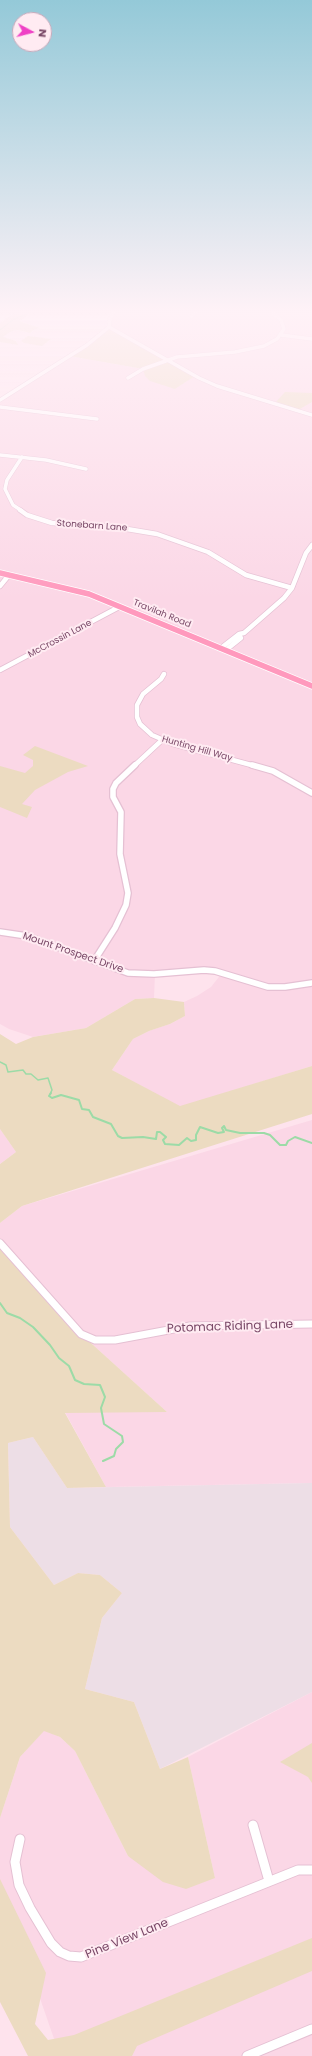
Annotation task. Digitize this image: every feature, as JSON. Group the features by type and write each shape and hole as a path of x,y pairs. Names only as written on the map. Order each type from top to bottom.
{"main road":[{"name":"Travilah Road","path":"0,573 74,589 312,686"}],"street":[{"path":"16,409 96,419"},
{"path":"292,409 312,415"},
{"path":"0,455 55,461 86,470"},
{"name":"Stonebarn Lane","path":"22,457 7,480 5,490 13,505 27,515 46,522 59,524 113,526 157,534 208,552 251,577 292,588"},
{"path":"224,649 243,636 244,633 270,612 292,588 306,553 312,545"},
{"path":"0,586 10,576"},
{"name":"McCrossin Lane","path":"0,670 119,607"},
{"name":"Hunting Hill Way","path":"164,674 161,679 143,694 136,710 140,724 152,735 162,740 273,771 312,793"},
{"path":"94,961 115,928 126,904 128,893 120,854 121,812 113,797 113,788 116,782 162,740"},
{"name":"Mount Prospect Drive","path":"0,932 28,936 94,961 128,972 140,974 204,970 222,973 268,987 285,987 312,983"},
{"name":"Potomac Riding Lane","path":"0,1243 81,1334 95,1340 115,1340 161,1330 190,1326 312,1324"},
{"path":"253,1824 269,1881"},
{"name":"Pine View Lane","path":"20,1839 15,1862 19,1885 30,1908 51,1943 60,1952 69,1956 81,1957 298,1870 312,1870"},
{"path":"247,2056 312,2029"}],"shaded area":[{"path":"0,409 312,409 312,1066 180,1107 112,1070 133,1039 149,1031 170,1024 185,1016 184,1002 211,987 222,973 215,971 155,974 154,998 135,999 86,1028 33,1037 9,1029 0,1024"},
{"path":"35,746 88,766 68,772 35,790 22,804 32,807 27,818 0,807 0,766 25,773 33,766 33,760 23,755"},
{"path":"154,998 184,1002 185,1016 170,1024 149,1031 133,1039 112,1070 180,1106 312,1066 312,1114 22,1206 0,1223 0,1164 16,1152 0,1129 0,1034 16,1044 33,1037 86,1028 135,999"},
{"path":"312,1120 312,1483 106,1487 65,1412 167,1412 81,1334 0,1243 0,1223 22,1206"},
{"path":"0,1129 16,1152 0,1164"},
{"path":"0,1243 81,1334 167,1412 65,1413 106,1487 67,1488 33,1437 8,1443 10,1527 54,1585 78,1573 100,1575 122,1593 102,1618 85,1689 134,1702 160,1769 188,1757 215,1878 186,1889 163,1882 128,1856 75,1751 60,1737 44,1731 20,1757 0,1818"},
{"path":"33,1437 67,1488 312,1483 312,1692 160,1769 134,1702 85,1689 102,1618 122,1593 100,1575 78,1573 54,1585 10,1527 8,1443"},
{"path":"312,1692 312,2056 60,2056 0,1883 0,1818 20,1757 44,1730 60,1737 75,1751 128,1856 215,1878 188,1757"},
{"path":"312,1743 312,1783 308,1777 280,1762"},
{"path":"0,1879 46,1973 35,2024 48,2040 74,2035 312,1938 312,1971 137,2046 132,2056 28,2056 0,2002"}],"waterway":[{"path":"0,1062 6,1065 8,1072 23,1070 26,1074 31,1074 38,1080 48,1078 52,1090 50,1094"},
{"path":"51,1093 49,1096 52,1098 61,1095 79,1100 82,1109 89,1110 93,1117 111,1124 118,1136 122,1138 143,1137 156,1139 157,1132 160,1132 166,1137 163,1140 165,1144 179,1145 187,1138 191,1141 196,1140 196,1135 200,1127 218,1133 224,1132 222,1128 224,1126 226,1130 240,1133 264,1133 270,1135 280,1145 286,1145 288,1141 295,1137 312,1143"},
{"path":"0,1303 7,1313 20,1318 33,1327 50,1345 59,1358 69,1366 75,1380 84,1384 100,1385 105,1397 101,1408 104,1424 122,1436 123,1442 116,1449 114,1456 103,1461"}]}
